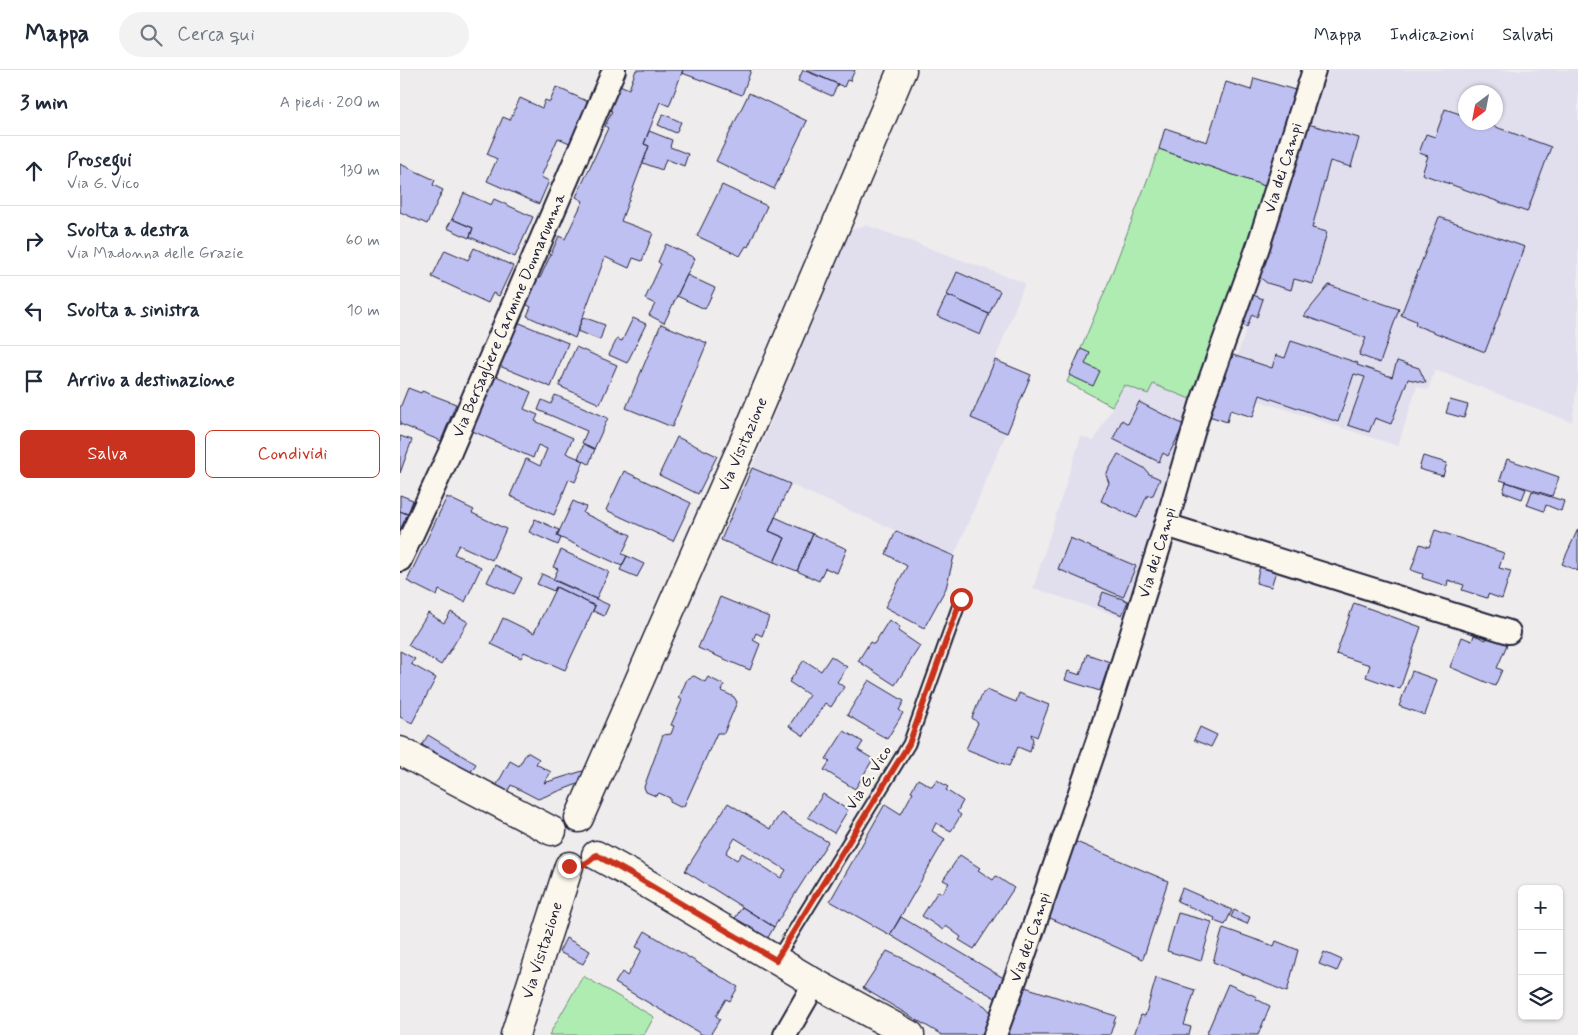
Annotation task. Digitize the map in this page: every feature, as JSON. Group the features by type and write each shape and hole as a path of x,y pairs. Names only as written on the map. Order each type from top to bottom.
{"street":[{"name":"Via Bersagliere Carmine Donnarumma","path":"400,560 450,450 614,70"},
{"name":"Via Visitazione","path":"579,818 750,428 902,70"},
{"name":"Via dei Campi","path":"995,1035 1024,958 1098,741 1166,525 1201,405 1258,247 1314,70"},
{"path":"1166,525 1509,632"},
{"path":"400,751 552,830"},
{"path":"571,818 579,818 587,821 597,832 599,848 596,855 584,865 577,867 569,866 556,859 552,853 550,838 552,830 557,824 571,818"},
{"path":"596,855 815,983 910,1035"},
{"name":"Via Visitazione","path":"515,1035 569,866"},
{"path":"786,1035 815,983"}],"lane":[{"name":"Via G. Vico","path":"776,960 909,744 961,599"}],"shaded area":[{"path":"1329,70 1578,70 1578,381 1572,422 1435,370 1428,390 1417,386 1398,446 1259,401 1253,417 1231,410 1227,422 1214,381 1233,355 1237,356 1247,327 1235,322"},
{"path":"866,225 1025,283 995,360 1031,375 954,556 752,468 850,230"},
{"path":"1153,384 1195,401 1156,529 1124,618 1033,588 1081,436 1094,441 1124,385 1147,394"}],"green space":[{"path":"1159,149 1265,186 1264,211 1195,401 1153,384 1148,394 1124,385 1112,406 1067,382 1107,286"},
{"path":"583,976 654,1017 644,1035 549,1035"}],"building":[{"path":"636,70 683,70 669,106 660,102 644,144 649,146 621,221 653,233 642,261 633,258 629,268 605,257 575,338 527,316 531,307 522,302 535,276 540,278 559,236 565,239 583,201 576,197 608,128 605,126 612,111 608,109 617,84 629,89"},
{"path":"683,70 751,70 742,95 682,73"},
{"path":"803,70 838,84 832,96 798,81"},
{"path":"806,70 855,70 850,81 847,80 844,87"},
{"path":"1254,78 1295,90 1265,186 1159,149 1165,128 1207,142 1226,82 1251,90"},
{"path":"556,87 591,103 572,144 558,138 541,177 549,181 539,204 487,181 497,159 487,154 503,117 510,120 520,98 542,108 545,100 550,102"},
{"path":"749,93 807,121 774,189 716,161"},
{"path":"1445,109 1458,113 1458,130 1503,130 1551,147 1527,212 1422,174 1428,156 1419,153 1426,134 1435,137"},
{"path":"663,114 681,122 676,133 658,125"},
{"path":"1308,124 1359,138 1351,167 1330,161 1312,228 1327,232 1313,284 1294,279 1291,290 1267,283 1258,276"},
{"path":"649,131 672,140 670,147 688,154 684,166 666,159 662,170 643,163 649,146 644,144"},
{"path":"400,164 435,180 433,185 443,190 427,224 400,212"},
{"path":"722,185 767,206 748,247 746,246 740,256 697,236"},
{"path":"464,193 491,205 494,199 533,217 515,257 470,237 473,228 452,219"},
{"path":"1439,217 1525,247 1485,352 1415,325 1416,321 1401,315"},
{"path":"452,219 473,228 469,238 447,228"},
{"path":"666,244 695,258 664,323 649,315 655,304 645,299 661,264 658,262"},
{"path":"474,248 513,266 499,296 493,293 488,303 432,277 445,250 468,260"},
{"path":"957,272 1000,291 989,314 947,295"},
{"path":"687,275 715,288 705,309 677,296"},
{"path":"1329,285 1399,309 1380,363 1359,355 1366,338 1304,316"},
{"path":"1246,292 1263,299 1257,317 1252,314 1247,327 1235,322"},
{"path":"947,295 989,314 980,335 937,316"},
{"path":"583,317 605,325 600,340 577,331"},
{"path":"633,318 646,324 627,363 609,355 617,339 622,341"},
{"path":"515,321 568,343 551,387 497,365"},
{"path":"661,324 707,343 672,427 626,408"},
{"path":"1291,341 1358,363 1357,365 1392,377 1397,361 1419,368 1426,383 1408,379 1391,424 1375,418 1369,432 1348,425 1365,377 1354,374 1338,422 1260,395 1253,417 1230,410 1227,422 1203,414 1214,381 1223,384 1233,355 1272,368 1276,355 1285,358"},
{"path":"576,347 617,365 600,404 559,386"},
{"path":"1081,349 1090,353 1085,364 1100,371 1093,386 1069,375"},
{"path":"995,360 1031,375 1007,433 971,418"},
{"path":"492,374 531,392 524,409 538,415 535,421 573,438 566,453 584,461 575,482 569,479 554,515 510,496 526,459 540,466 547,449 538,445 533,458 468,429"},
{"path":"408,388 421,393 422,391 456,404 441,441 400,424 400,408"},
{"path":"555,395 608,418 594,449 582,443 587,431 538,410 542,400 551,404"},
{"path":"1450,400 1468,405 1464,418 1446,413"},
{"path":"1139,402 1184,425 1168,456 1163,453 1159,462 1113,439 1122,420 1128,424"},
{"path":"400,436 412,440 400,473"},
{"path":"677,437 717,456 698,494 659,475"},
{"path":"584,444 595,449 589,464 578,458"},
{"path":"1118,454 1160,479 1153,495 1147,496 1137,518 1101,501 1109,483 1106,475"},
{"path":"1423,456 1447,463 1443,476 1419,469"},
{"path":"1507,459 1559,477 1552,496 1500,480"},
{"path":"752,468 790,484 769,531 785,538 774,562 721,540"},
{"path":"624,471 691,503 673,541 606,510"},
{"path":"1506,482 1526,489 1522,499 1503,492"},
{"path":"1532,491 1564,501 1561,511 1546,505 1544,511 1527,505"},
{"path":"400,495 413,500 408,514 400,511"},
{"path":"447,497 474,510 472,513 506,529 492,560 459,545 454,554 481,567 465,602 439,590 437,596 407,581"},
{"path":"573,501 586,507 583,513 631,535 622,554 627,556 622,566 557,536"},
{"path":"400,511 409,515 400,536"},
{"path":"775,517 813,534 797,571 774,562 785,538 769,531"},
{"path":"535,519 559,530 557,536 561,538 558,545 529,532"},
{"path":"1578,529 1578,571 1562,564"},
{"path":"1435,530 1504,553 1499,568 1511,571 1502,599 1488,594 1487,598 1462,590 1464,585 1448,580 1447,586 1422,578 1423,574 1411,570 1420,544 1429,547"},
{"path":"896,531 954,556 946,588 924,628 885,607 907,566 886,554"},
{"path":"813,534 847,549 837,573 825,568 819,581 797,571"},
{"path":"1070,538 1136,566 1123,597 1058,569"},
{"path":"561,550 609,572 596,599 553,580 558,569 553,567"},
{"path":"627,556 644,564 637,577 620,570"},
{"path":"495,565 522,578 514,594 487,582"},
{"path":"1260,566 1276,571 1271,587 1256,583"},
{"path":"542,574 609,605 604,616 593,611 595,606 556,587 554,591 537,584"},
{"path":"556,587 595,606 565,670 524,652 521,658 491,644 503,618 534,633"},
{"path":"1103,592 1128,601 1122,615 1098,605"},
{"path":"720,597 769,617 762,636 756,633 753,640 760,644 750,670 698,648"},
{"path":"1354,603 1421,627 1400,689 1366,677 1370,665 1336,654"},
{"path":"451,612 468,622 441,665 408,645 428,613 444,623"},
{"path":"889,620 900,627 898,631 920,646 895,685 858,661 870,642 874,644"},
{"path":"1489,632 1509,640 1497,668 1502,670 1495,686 1450,667 1462,637 1472,641 1474,635 1486,640"},
{"path":"400,651 415,659 411,664 436,678 412,723 400,717"},
{"path":"1087,654 1110,662 1100,691 1065,680 1068,671 1080,675"},
{"path":"831,656 847,667 837,682 844,687 831,707 825,703 804,736 789,726 809,695 789,682 804,660 821,671"},
{"path":"1412,671 1437,680 1425,715 1399,706"},
{"path":"694,676 705,682 708,677 724,685 722,691 734,697 737,702 724,733 717,733 684,806 680,807 670,802 670,798 659,793 656,796 646,792 644,787 663,735 671,734 674,726 671,725 682,700 679,698 687,679"},
{"path":"869,680 904,701 899,710 903,713 887,739 847,715"},
{"path":"987,690 1016,702 1019,693 1049,705 1037,737 1031,734 1033,740 1030,752 1018,747 1009,766 966,749 978,723 972,718 982,694"},
{"path":"1200,727 1217,735 1211,747 1194,740"},
{"path":"844,731 863,742 858,750 873,759 855,789 824,770 830,761 826,759"},
{"path":"428,735 476,764 470,773 422,745"},
{"path":"527,752 539,759 536,764 551,772 544,783 589,769 583,782 538,799 511,785 506,794 495,788 510,761 519,766"},
{"path":"918,779 932,787 937,780 948,787 946,790 963,801 957,812 961,815 951,831 936,823 932,831 945,839 890,935 830,901 885,804 901,814"},
{"path":"823,794 848,810 834,833 808,817"},
{"path":"728,803 770,829 781,813 828,842 774,927 685,871","holes":["735,838 786,870 781,878 742,853 737,860 726,853"]},
{"path":"1067,838 1168,881 1143,959 1043,915"},
{"path":"960,855 980,868 978,870 993,880 996,876 1014,888 974,949 959,940 961,937 946,926 943,930 922,916 938,891 942,893 949,883 943,880"},
{"path":"1182,888 1232,910 1225,925 1214,921 1215,918 1177,901"},
{"path":"742,907 774,927 766,941 734,920"},
{"path":"1234,910 1250,917 1247,924 1231,917"},
{"path":"1178,913 1212,922 1201,961 1167,951"},
{"path":"901,917 1007,980 1000,1001 890,935"},
{"path":"1223,928 1274,946 1276,941 1298,950 1287,992 1213,962"},
{"path":"645,931 738,987 730,1001 726,999 716,1016 720,1019 710,1035 703,1035 615,983 622,972 627,976 642,950 636,947"},
{"path":"566,938 590,951 583,964 559,952"},
{"path":"887,951 985,1006 996,1018 987,1035 942,1035 863,988"},
{"path":"1324,952 1342,960 1337,971 1319,964"},
{"path":"1156,978 1195,990 1184,1025 1191,1027 1189,1035 1134,1035 1141,1015 1145,1016"},
{"path":"1228,984 1257,997 1256,999 1270,1006 1258,1035 1206,1035"},
{"path":"1025,987 1116,1016 1110,1035 1006,1035 1016,1005 1020,1005"}],"route":[{"path":"569,866 577,867 584,865 596,855 776,960 909,744 961,599"}]}
